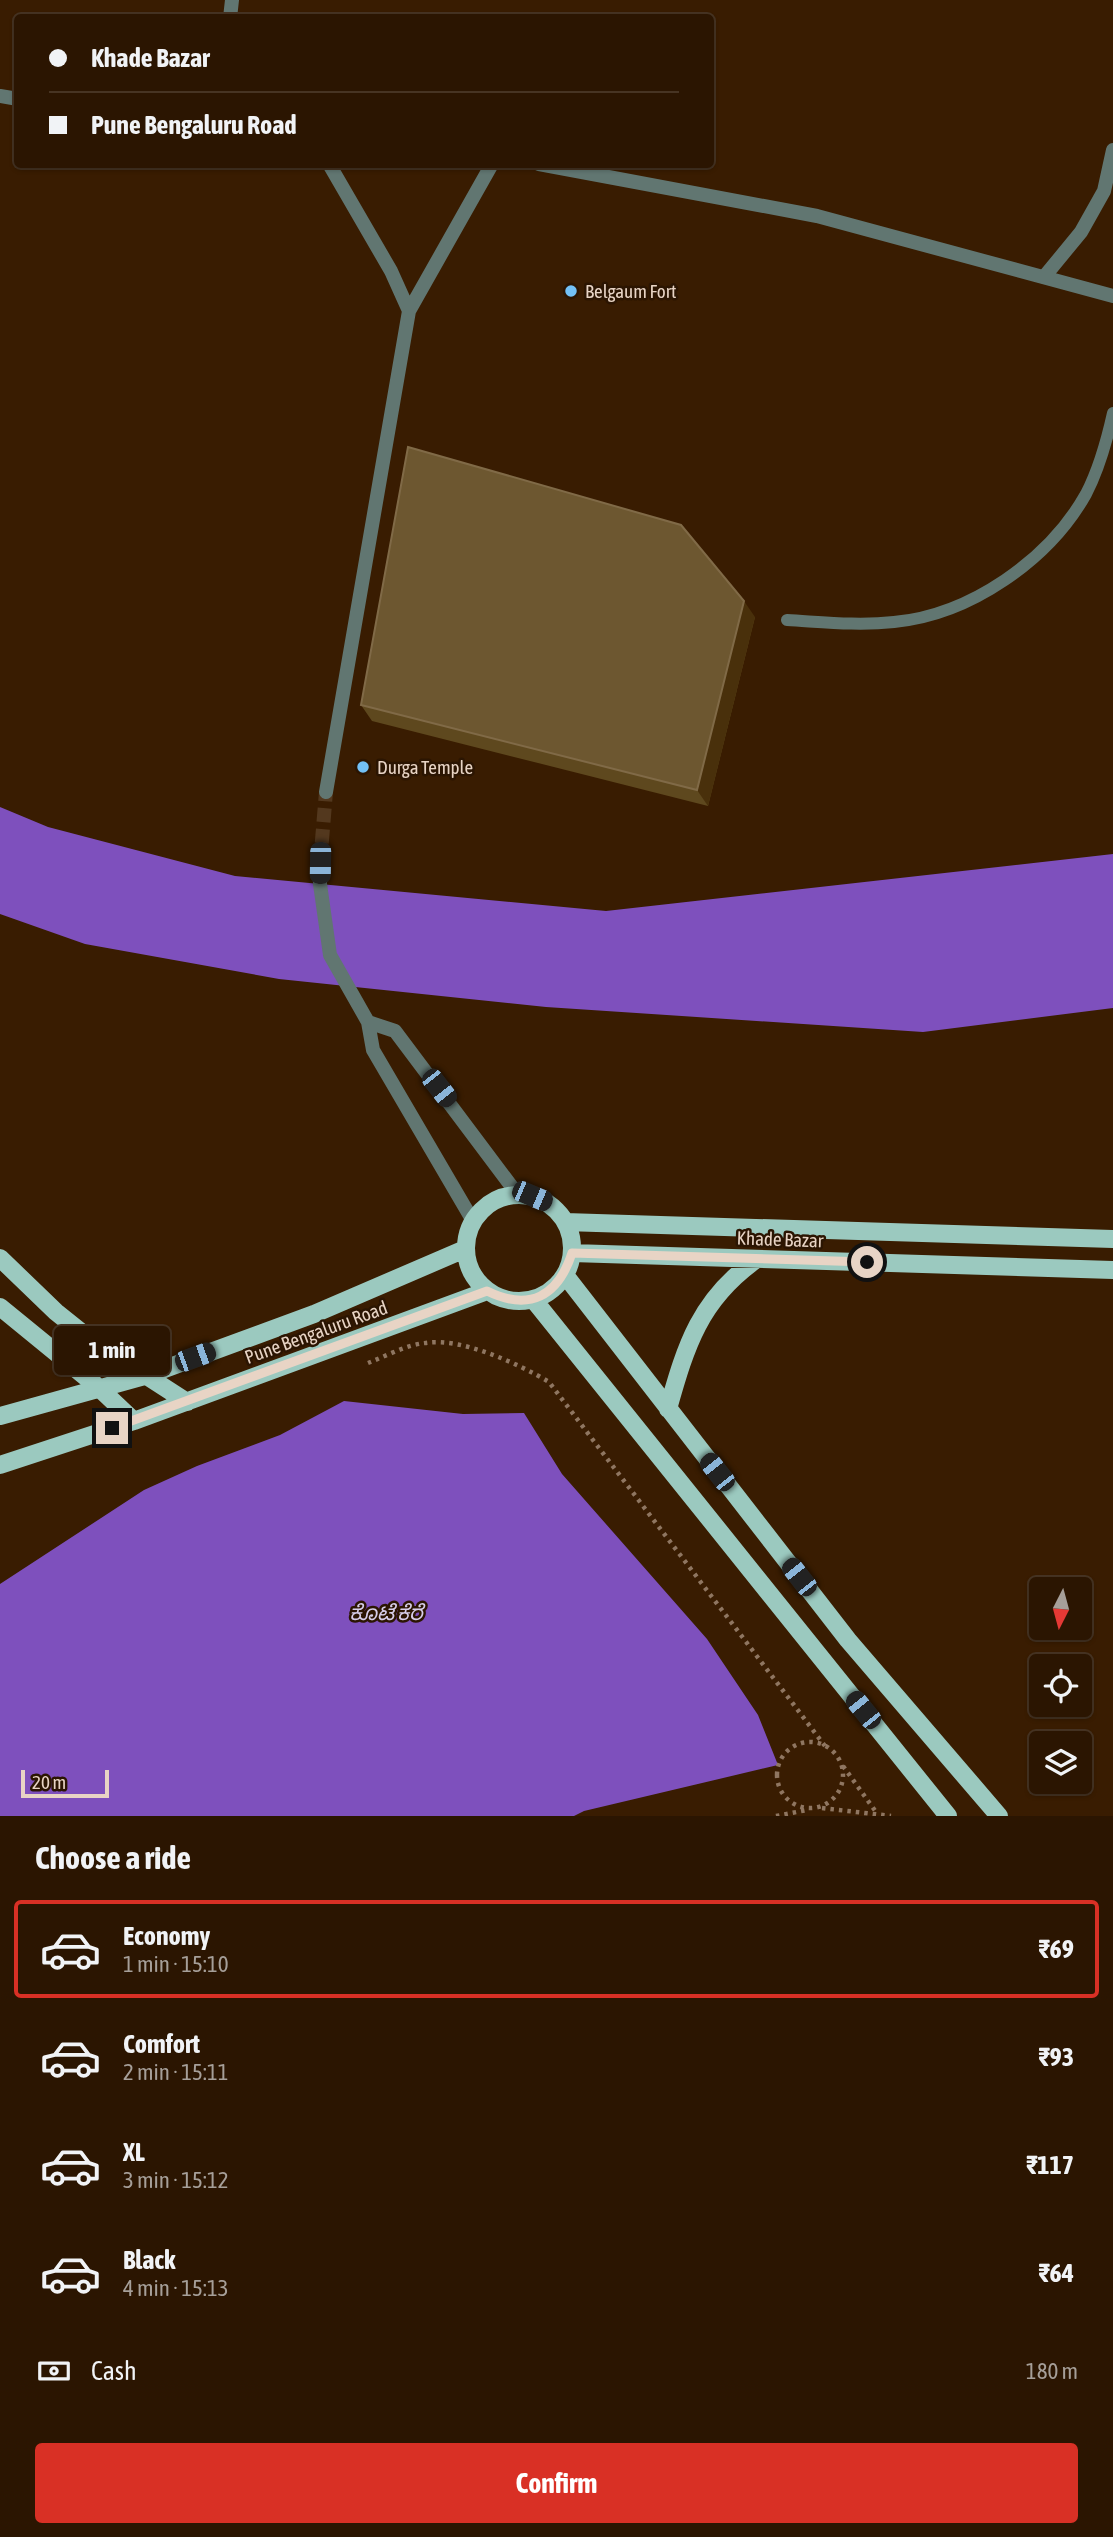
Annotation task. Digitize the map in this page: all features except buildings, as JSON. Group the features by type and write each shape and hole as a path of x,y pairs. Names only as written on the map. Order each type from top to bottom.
{"main road":[{"path":"518,1195 545,1202 565,1222 571,1237 572,1253 565,1275 546,1294 533,1299 517,1301 487,1291 476,1279 465,1249 473,1221 492,1202 518,1195"},
{"path":"565,1222 1113,1239"},
{"name":"Pune Bengaluru Road","path":"0,1416 148,1374 314,1314 465,1249"},
{"name":"Khade Bazar","path":"572,1253 1113,1270"},
{"path":"0,1258 55,1312 91,1340 148,1374 187,1402"},
{"path":"668,1409 682,1360 702,1314 732,1277 757,1259"},
{"path":"565,1275 848,1640 999,1816"},
{"name":"Pune Bengaluru Road","path":"0,1465 134,1421 487,1291"},
{"path":"533,1299 948,1816"},
{"path":"0,1307 98,1387 134,1421"}],"street":[{"path":"1044,277 1081,232 1104,191 1113,150"},
{"path":"332,168 391,271 409,311"},
{"path":"326,792 409,311 490,168"},
{"path":"560,168 817,216 1113,296"},
{"path":"320,863 320,884 330,955 368,1022 373,1051 473,1221"},
{"path":"368,1022 396,1031 518,1195"}],"lane":[{"path":"788,620 852,624 896,622 946,611 998,586 1043,550 1086,494 1106,441 1113,413"}],"path":[{"path":"360,1365 426,1342 472,1348 522,1366 549,1382 876,1812"},
{"path":"825,1746 807,1742 789,1749 782,1756 776,1776 785,1797 804,1808 826,1805 841,1788 842,1766"},
{"path":"776,1816 819,1808 876,1812 891,1816"}],"water":[{"path":"0,807 48,827 235,876 606,911 1113,854 1113,1008 923,1032 546,1007 279,979 85,944 0,914"},
{"name":"ಕೊಟೆ ಕೆರೆ","path":"344,1401 463,1414 524,1413 562,1474 707,1639 758,1715 778,1765 584,1811 574,1816 0,1816 0,1584 144,1490 197,1466 280,1435"}],"tunnel":[{"path":"320,864 326,792"}],"place":[{"name":"Belgaum Fort","path":"571,291"},
{"name":"Durga Temple","path":"363,767"}],"route":[{"path":"112,1428 487,1291 501,1298 517,1301 533,1299 546,1294 565,1275 572,1253 867,1262"}]}
